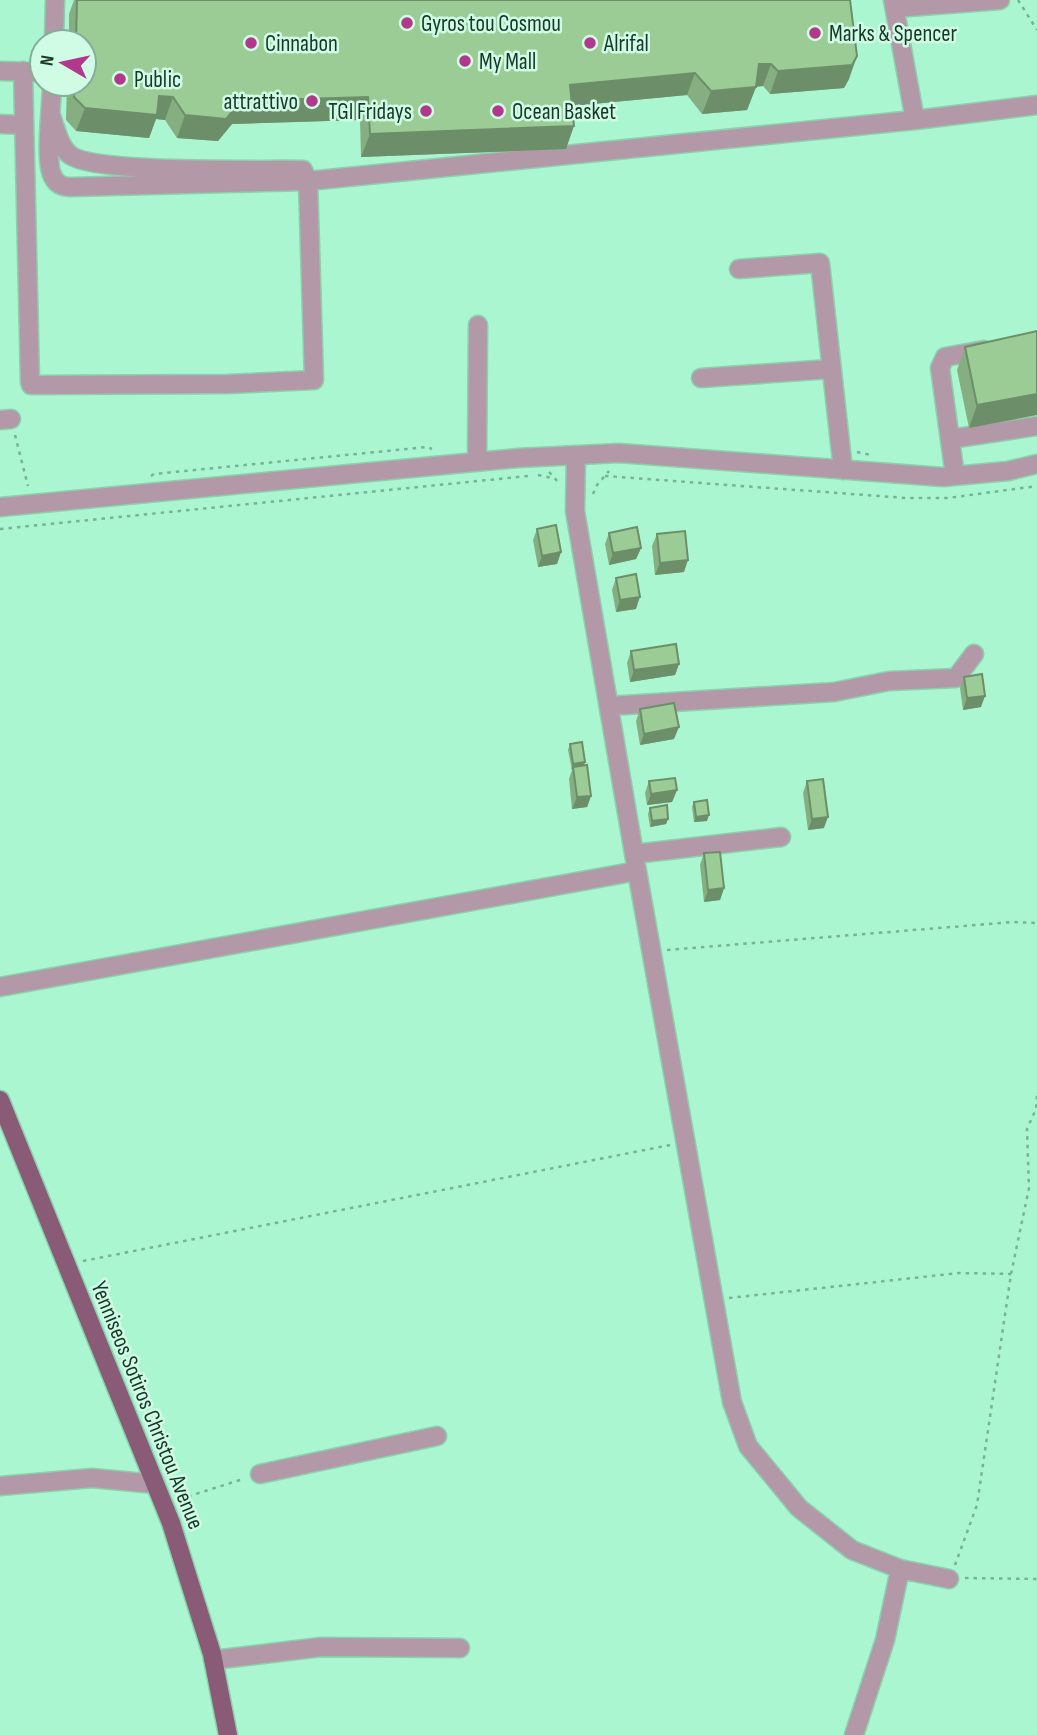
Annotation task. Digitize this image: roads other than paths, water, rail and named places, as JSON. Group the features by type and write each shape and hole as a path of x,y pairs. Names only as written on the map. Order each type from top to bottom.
{"main road":[{"name":"Yenniseos Sotiros Christou Avenue","path":"0,1100 163,1504 213,1660 228,1735"}],"street":[{"path":"54,28 55,0"},
{"path":"915,120 894,4 1000,0"},
{"path":"0,71 28,71"},
{"path":"23,71 30,382 34,386 228,384 314,380 308,181 303,170 187,169 89,162 68,153 57,135 51,116"},
{"path":"52,98 49,163 52,176 65,187 308,181 915,120 1037,105"},
{"path":"0,124 24,125"},
{"path":"739,269 820,263 843,470"},
{"path":"477,462 478,325"},
{"path":"955,476 941,362 945,357 998,348"},
{"path":"701,378 831,369"},
{"path":"950,439 1037,426"},
{"path":"0,507 477,462 619,453 955,476 1008,471 1037,464"},
{"path":"576,455 575,511 732,1402 748,1446 799,1508 852,1550 900,1569 949,1579"},
{"path":"609,706 834,692 889,681 956,678 974,654"},
{"path":"0,986 781,836"},
{"path":"260,1474 437,1436"},
{"path":"0,1486 92,1478 155,1484"},
{"path":"854,1735 885,1640 900,1569"},
{"path":"213,1660 321,1647 460,1648"}],"place":[{"name":"Gyros tou Cosmou","path":"407,23"},
{"name":"Marks & Spencer","path":"815,33"},
{"name":"Cinnabon","path":"251,43"},
{"name":"Alrifal","path":"590,43"},
{"name":"My Mall","path":"465,61"},
{"name":"Public","path":"120,79"},
{"name":"attrattivo","path":"312,101"},
{"name":"TGI Fridays","path":"426,111"},
{"name":"Ocean Basket","path":"498,111"}]}
